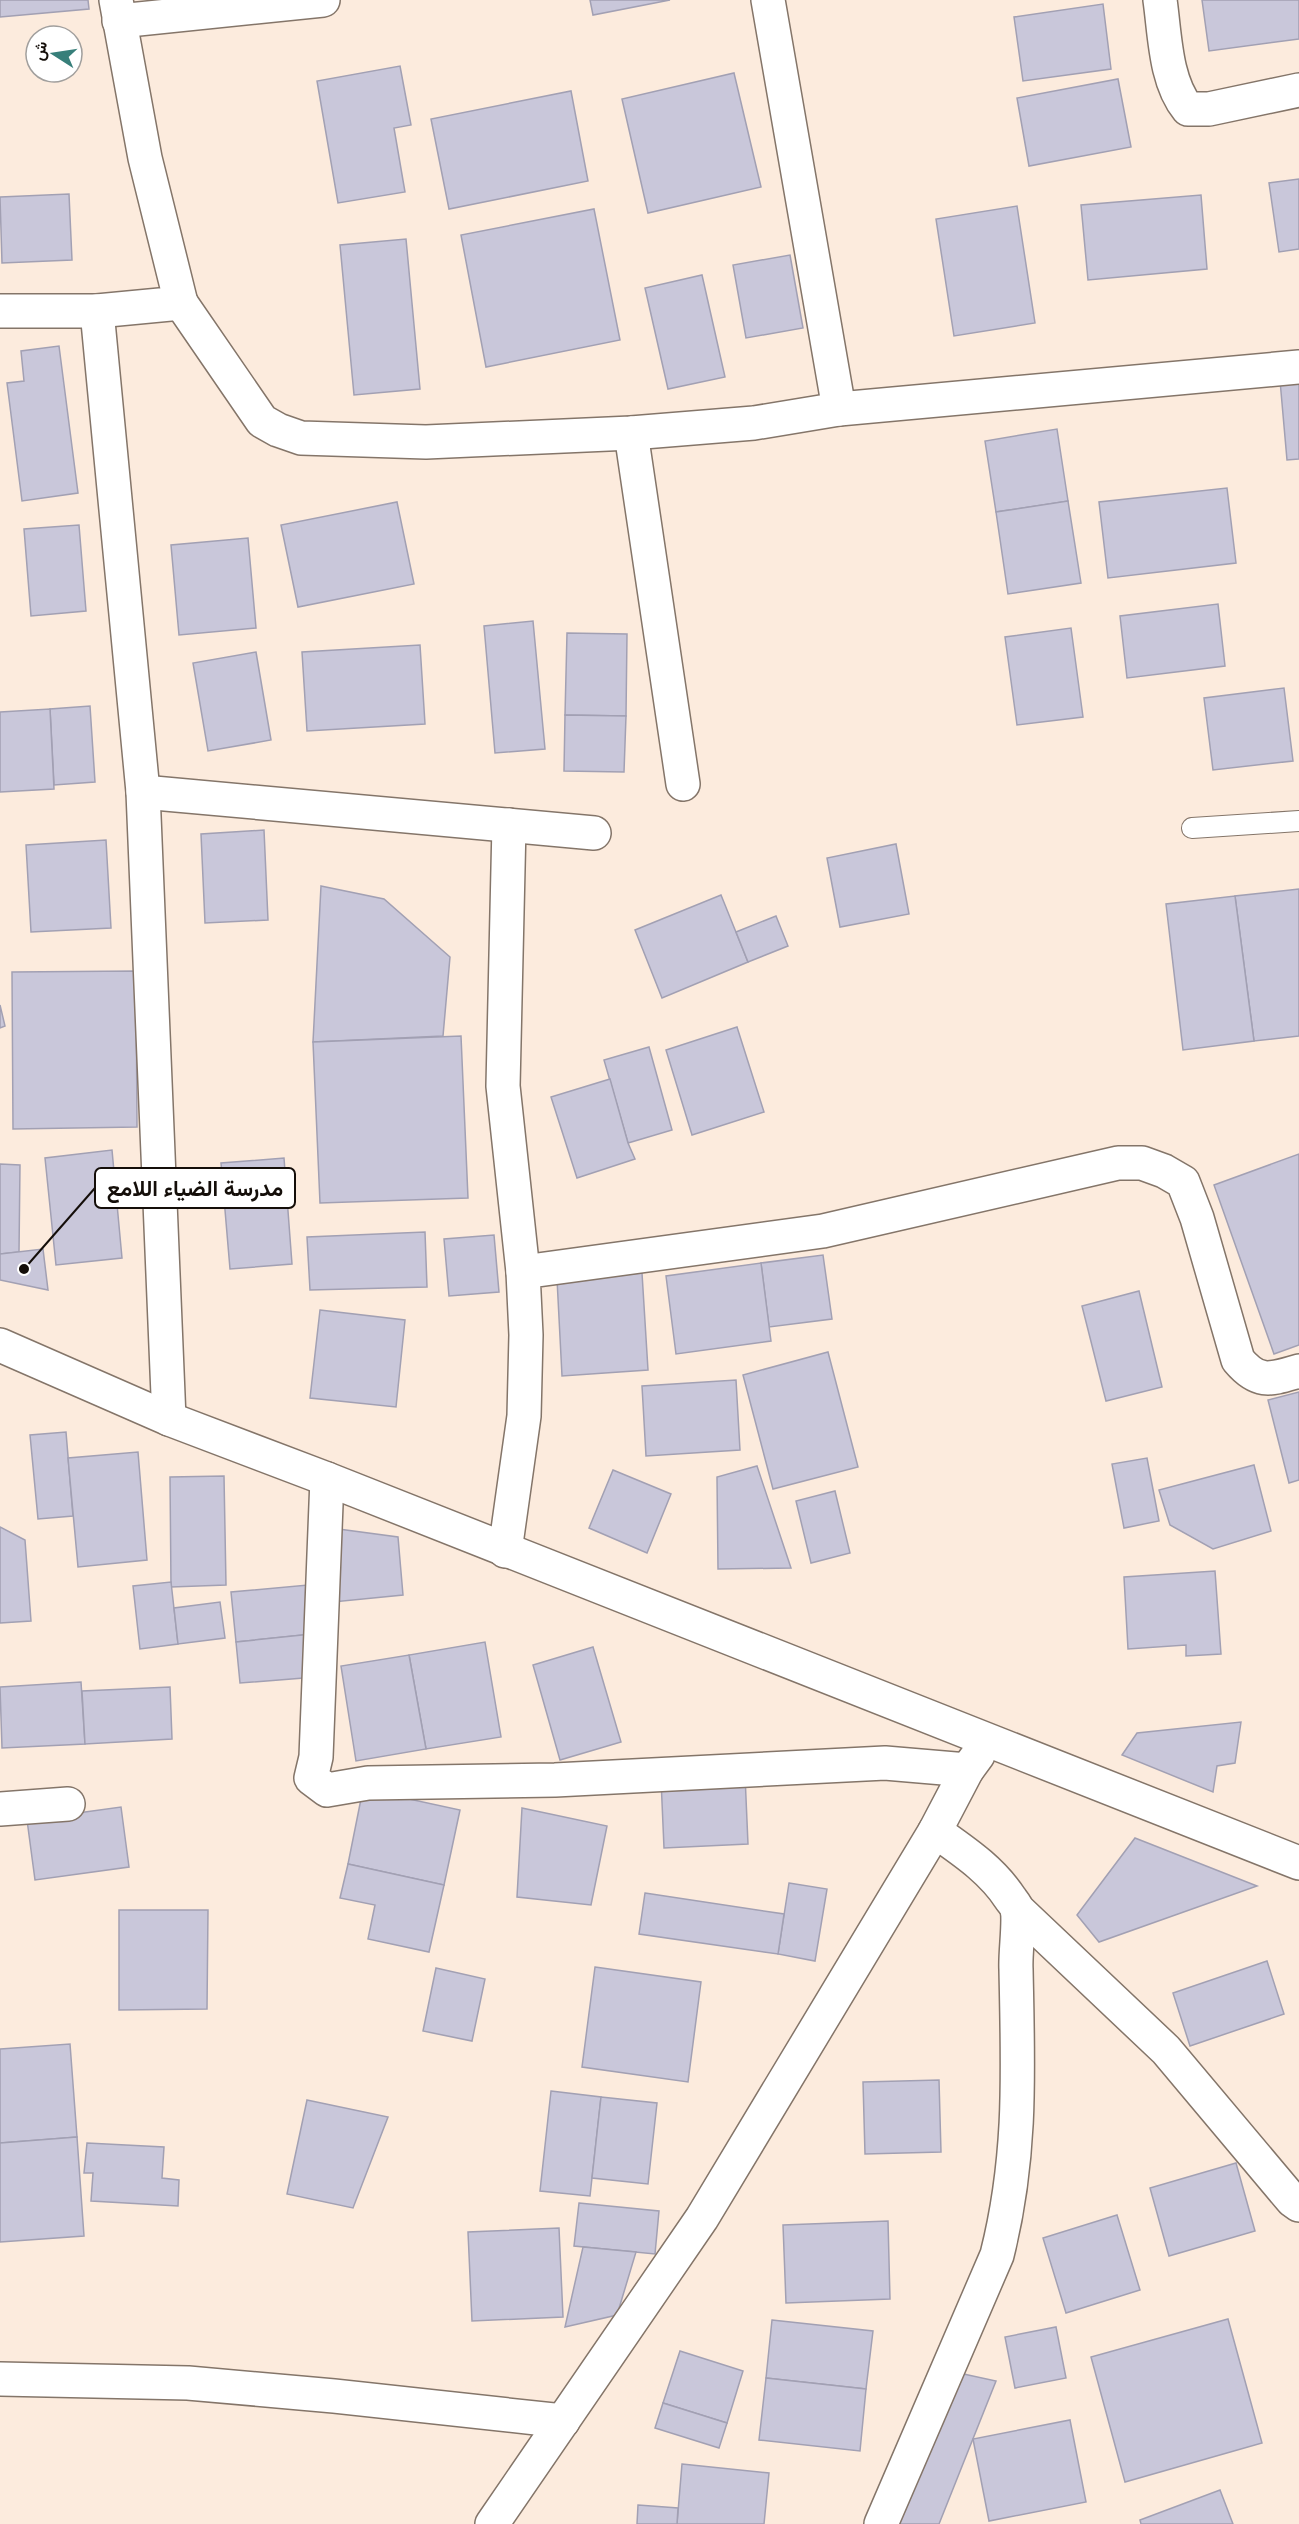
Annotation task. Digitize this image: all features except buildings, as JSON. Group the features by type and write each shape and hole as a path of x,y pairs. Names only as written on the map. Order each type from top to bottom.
{"street":[{"path":"323,0 118,10 145,158 182,303 262,421 278,430 301,438 426,442 631,433 754,423 839,409 1299,367"},
{"path":"768,0 839,409"},
{"path":"1160,0 1170,69 1178,97 1188,109 1209,109 1299,90"},
{"path":"0,311 97,311 182,303"},
{"path":"97,311 143,792 169,1419"},
{"path":"631,433 683,784"},
{"path":"143,792 594,833"},
{"path":"505,1551 524,1416 526,1335 523,1272 503,1086 509,825"},
{"path":"523,1272 823,1232 1118,1163 1142,1163 1164,1171 1183,1182 1197,1218 1238,1360 1250,1374 1264,1380 1299,1371"},
{"path":"0,1345 169,1419 327,1479 1299,1863"},
{"path":"327,1479 316,1757 311,1778 327,1790 368,1783 555,1780 885,1763 967,1770"},
{"path":"492,2524 702,2218 935,1831 967,1770 989,1741"},
{"path":"0,1809 68,1804"},
{"path":"935,1831 981,1864 1002,1886 1017,1909 1166,2050 1292,2200 1299,2205"},
{"path":"881,2524 997,2255 1009,2209 1016,2157 1019,2083 1017,1909"},
{"path":"0,2379 188,2383 563,2421"}],"lane":[{"path":"1192,828 1299,821"}],"place":[{"name":"مدرسة الضياء اللامع","path":"24,1269"}]}
